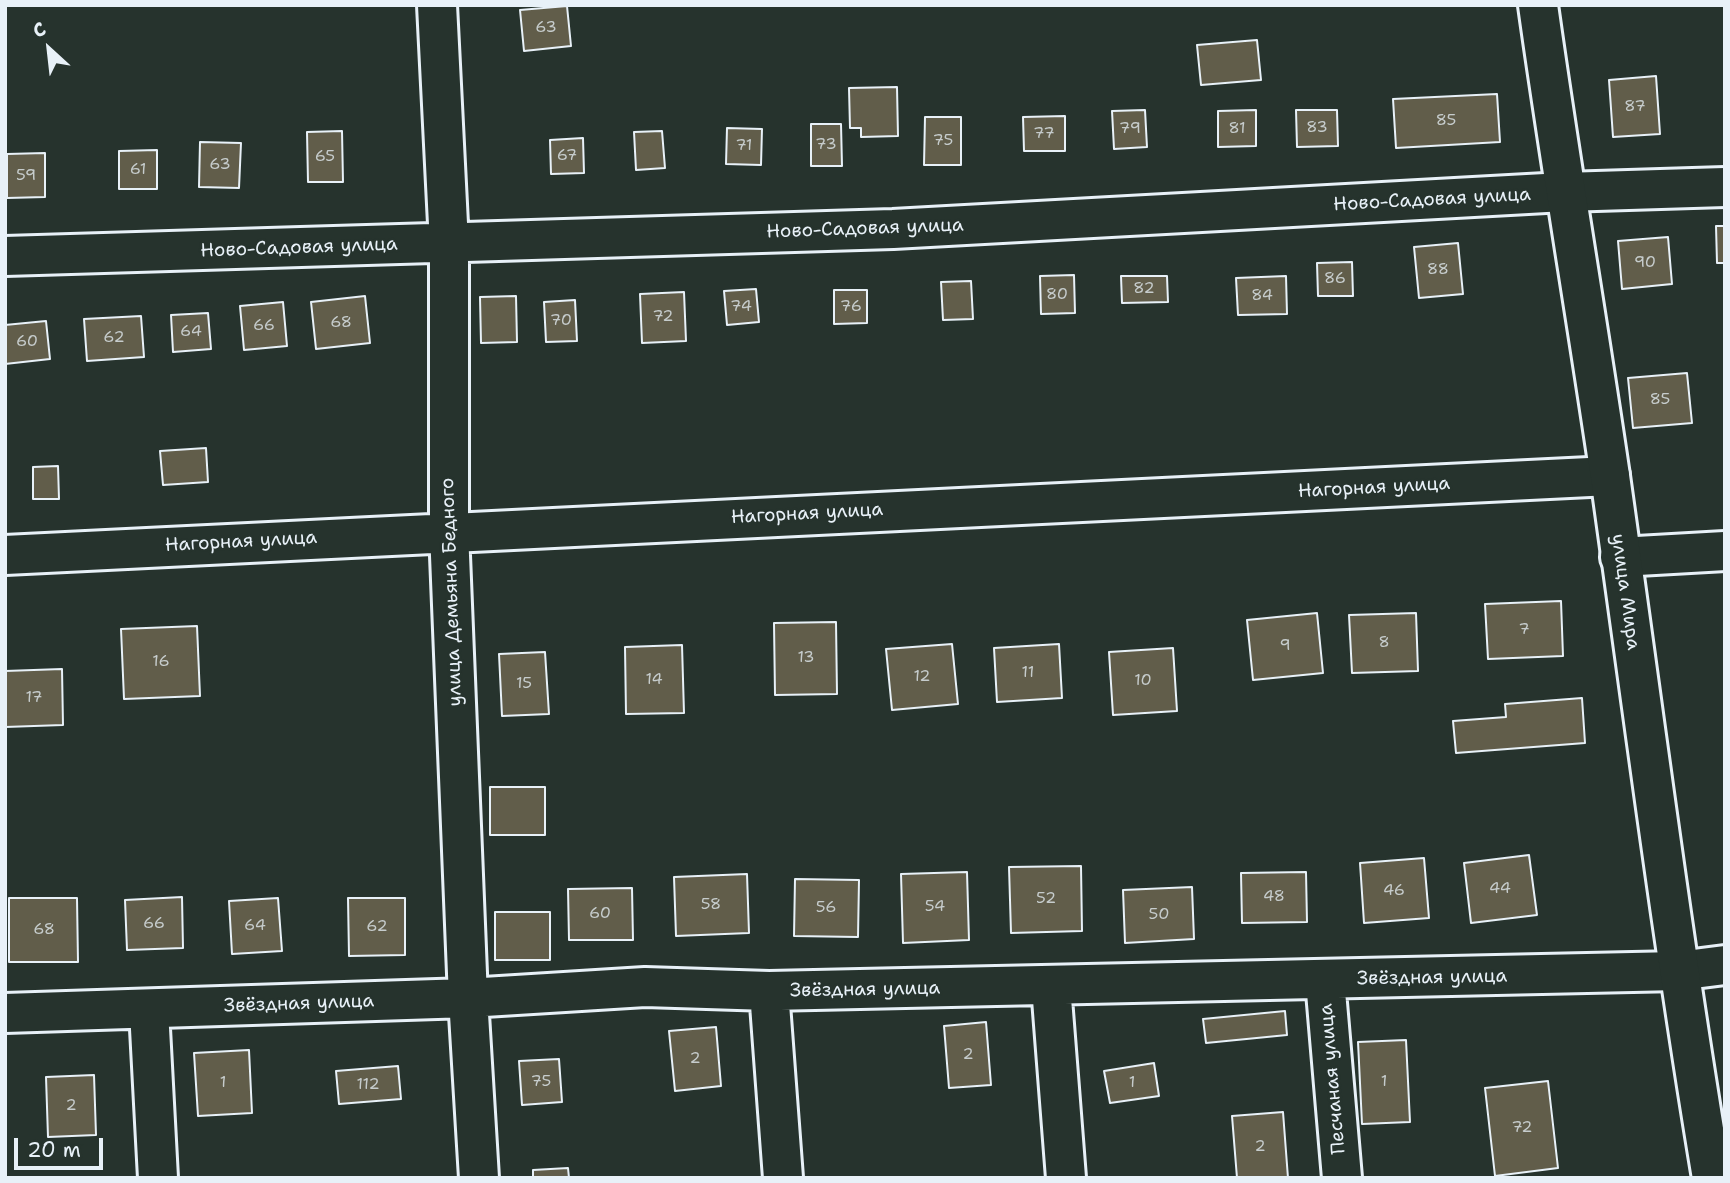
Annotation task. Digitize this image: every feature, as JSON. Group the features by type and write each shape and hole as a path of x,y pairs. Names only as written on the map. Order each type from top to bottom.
{"street":[{"name":"улица Демьяна Бедного","path":"437,5 449,244 449,531 468,998 479,1178"},
{"name":"улица Мира","path":"1538,5 1564,192 1610,477 1678,971 1712,1178"},
{"name":"Ново-Садовая улица","path":"5,256 893,229 1564,192 1725,187"},
{"name":"Нагорная улица","path":"5,555 449,531 1610,477"},
{"path":"1620,558 1725,551"},
{"name":"Звёздная улица","path":"5,1013 468,998 645,987 769,991 1051,986 1678,971 1725,965"},
{"name":"Песчаная улица","path":"1325,980 1342,1178"},
{"path":"1051,986 1066,1178"},
{"path":"769,991 783,1178"},
{"path":"149,1010 158,1178"}],"building":[{"path":"567,6 571,46 524,51 520,10"},
{"path":"1257,40 1261,80 1201,85 1197,45"},
{"path":"1656,76 1660,134 1613,137 1609,80"},
{"path":"897,87 898,136 861,137 861,128 850,128 849,88"},
{"path":"1497,94 1500,142 1396,148 1393,99"},
{"path":"1145,110 1147,147 1114,149 1112,111"},
{"path":"1256,110 1256,146 1218,147 1218,111"},
{"path":"1296,110 1337,110 1338,146 1297,147"},
{"path":"1065,116 1065,151 1024,151 1023,117"},
{"path":"925,117 961,117 961,165 924,165"},
{"path":"811,124 841,124 842,166 811,166"},
{"path":"727,128 762,129 761,165 726,164"},
{"path":"342,131 343,182 308,182 307,132"},
{"path":"662,131 665,168 636,170 634,132"},
{"path":"583,138 584,173 551,174 550,140"},
{"path":"200,142 241,143 239,188 199,187"},
{"path":"157,150 157,189 119,189 119,151"},
{"path":"45,153 45,197 7,198 7,154"},
{"path":"1716,226 1725,226 1725,263 1717,263"},
{"path":"1668,237 1672,284 1622,289 1618,241"},
{"path":"1458,243 1463,294 1419,298 1414,247"},
{"path":"1352,262 1353,296 1318,296 1317,263"},
{"path":"1074,275 1075,313 1041,314 1040,276"},
{"path":"1121,276 1167,276 1168,302 1122,303"},
{"path":"1286,276 1287,314 1238,315 1236,278"},
{"path":"971,281 973,319 943,320 941,282"},
{"path":"756,289 759,322 727,325 724,291"},
{"path":"834,290 867,290 867,323 834,324"},
{"path":"684,292 686,341 642,343 640,294"},
{"path":"365,296 370,343 316,349 311,302"},
{"path":"516,296 517,342 481,343 480,297"},
{"path":"575,300 577,341 546,342 544,302"},
{"path":"283,302 287,346 244,350 240,306"},
{"path":"208,313 211,349 173,352 171,315"},
{"path":"141,316 144,357 87,361 84,319"},
{"path":"46,321 50,359 5,364 5,325"},
{"path":"1687,373 1692,423 1633,428 1628,378"},
{"path":"206,448 208,482 163,485 160,451"},
{"path":"58,466 59,499 33,499 33,467"},
{"path":"1561,601 1563,656 1488,659 1485,604"},
{"path":"1317,613 1323,673 1253,680 1247,620"},
{"path":"1416,613 1418,671 1352,673 1349,615"},
{"path":"836,622 837,694 775,695 774,623"},
{"path":"197,626 200,696 124,699 121,629"},
{"path":"952,644 958,704 892,710 886,649"},
{"path":"1059,644 1062,698 997,702 994,648"},
{"path":"682,645 684,713 626,714 625,647"},
{"path":"1173,648 1177,711 1113,715 1109,652"},
{"path":"545,652 549,714 502,716 499,654"},
{"path":"62,669 63,725 5,727 5,671"},
{"path":"1582,698 1585,743 1456,753 1453,721 1506,717 1505,704"},
{"path":"490,787 545,787 545,835 490,835"},
{"path":"1529,855 1537,915 1471,923 1464,863"},
{"path":"1424,858 1429,918 1364,923 1360,863"},
{"path":"1081,866 1082,931 1011,933 1009,867"},
{"path":"967,872 969,940 903,943 901,874"},
{"path":"1306,872 1307,922 1242,923 1241,873"},
{"path":"747,874 749,933 676,936 674,877"},
{"path":"795,879 859,880 858,937 794,936"},
{"path":"1192,887 1194,939 1125,943 1123,890"},
{"path":"632,888 633,940 569,940 568,889"},
{"path":"182,897 183,948 127,950 125,900"},
{"path":"9,898 77,898 78,962 9,962"},
{"path":"278,898 282,951 232,954 229,901"},
{"path":"348,898 405,898 405,955 349,956"},
{"path":"495,912 550,912 550,960 495,960"},
{"path":"1285,1011 1287,1035 1206,1043 1203,1019"},
{"path":"986,1022 991,1085 949,1088 944,1026"},
{"path":"716,1027 721,1086 675,1091 669,1031"},
{"path":"1406,1040 1410,1122 1362,1124 1358,1042"},
{"path":"249,1050 252,1113 198,1116 194,1053"},
{"path":"559,1059 562,1102 522,1105 519,1061"},
{"path":"1154,1063 1159,1096 1110,1103 1104,1071"},
{"path":"398,1066 401,1099 339,1104 336,1071"},
{"path":"94,1075 96,1135 48,1137 46,1077"},
{"path":"1548,1081 1558,1168 1495,1176 1485,1088"},
{"path":"1283,1112 1288,1178 1237,1178 1232,1116"},
{"path":"568,1168 569,1178 533,1178 533,1170"}]}
